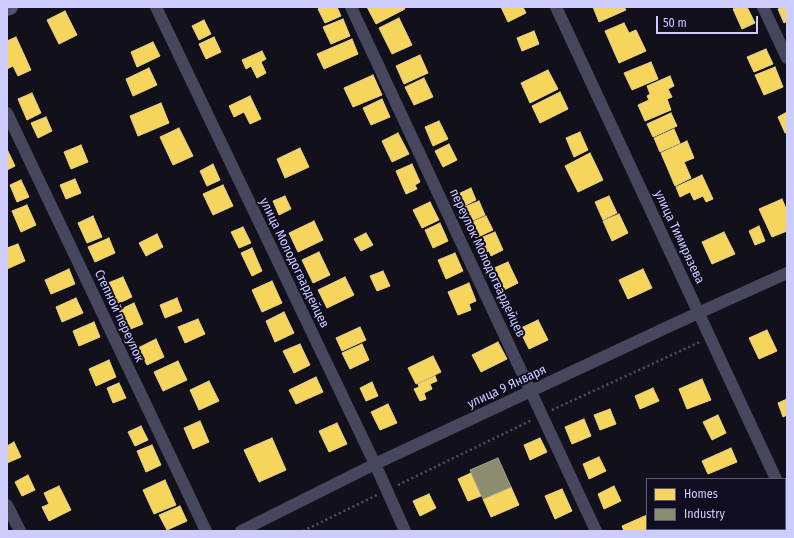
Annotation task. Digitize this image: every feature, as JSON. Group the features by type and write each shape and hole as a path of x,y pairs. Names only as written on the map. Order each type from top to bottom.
{"street":[{"name":"улица Молодогвардейцев","path":"156,7 406,531"},
{"name":"переулок Молодогвардейцев","path":"351,7 532,390 596,531"},
{"name":"улица Тимирязева","path":"556,7 776,478"},
{"path":"763,7 787,58"},
{"name":"Степной переулок","path":"7,113 206,531"},
{"name":"улица 9 Января","path":"241,531 375,464 699,312 787,273"},
{"path":"7,505 20,531"}],"path":[{"path":"303,531 543,415 710,338"}],"building: Homes":[{"path":"321,7 337,7 341,16 325,23 318,9"},
{"path":"367,7 404,7 405,9 376,24"},
{"path":"501,7 523,7 526,13 508,22"},
{"path":"593,7 624,7 626,10 599,22"},
{"path":"737,7 747,7 755,23 742,29 733,9"},
{"path":"787,7 787,21 784,23 778,9"},
{"path":"65,11 77,35 59,44 47,20"},
{"path":"399,18 412,45 392,54 379,28"},
{"path":"343,19 350,36 331,44 323,27"},
{"path":"204,20 211,34 199,40 192,26"},
{"path":"624,23 629,33 636,30 646,51 619,63 605,31"},
{"path":"534,31 539,44 522,51 517,38"},
{"path":"16,37 31,70 18,76 13,66 7,69 7,41"},
{"path":"214,37 221,52 206,59 199,44"},
{"path":"352,39 358,54 324,69 317,54"},
{"path":"153,42 160,56 137,67 131,52"},
{"path":"766,49 773,64 754,72 747,57"},
{"path":"262,51 266,59 261,62 266,73 257,78 251,66 246,69 242,60"},
{"path":"420,55 428,73 404,84 396,66"},
{"path":"651,62 658,79 632,90 624,73"},
{"path":"775,67 783,87 764,95 755,75"},
{"path":"149,68 157,85 133,96 126,79"},
{"path":"548,70 558,89 530,103 521,83"},
{"path":"373,75 382,95 353,107 344,88"},
{"path":"670,76 674,86 668,89 672,97 667,99 671,110 645,121 638,105 649,100 647,96 650,94 647,86"},
{"path":"424,78 433,97 414,105 405,87"},
{"path":"560,92 568,109 540,123 532,106"},
{"path":"32,93 41,113 27,120 18,99"},
{"path":"250,96 261,119 250,124 244,112 234,117 229,106"},
{"path":"382,99 390,117 371,125 363,108"},
{"path":"161,103 169,123 138,136 130,116"},
{"path":"787,112 787,132 785,133 778,117"},
{"path":"671,113 677,126 653,137 647,124"},
{"path":"46,117 52,131 38,138 31,123"},
{"path":"439,121 448,139 433,146 425,127"},
{"path":"179,128 193,156 173,165 160,137"},
{"path":"674,129 680,143 660,152 654,138"},
{"path":"580,132 588,150 574,157 566,138"},
{"path":"398,133 409,154 392,162 382,141"},
{"path":"687,141 694,158 684,162 691,178 675,186 661,153"},
{"path":"449,144 457,160 443,167 435,151"},
{"path":"81,145 88,162 71,169 64,152"},
{"path":"300,148 309,167 285,178 277,159"},
{"path":"7,149 15,166 7,170"},
{"path":"590,153 603,180 578,192 565,166"},
{"path":"213,164 220,180 207,186 200,171"},
{"path":"412,164 420,182 415,185 417,189 406,194 396,171"},
{"path":"702,175 713,199 706,202 703,196 694,200 690,192 680,197 676,187"},
{"path":"75,179 81,193 66,199 60,185"},
{"path":"21,180 29,197 17,202 10,185"},
{"path":"223,185 233,206 213,215 203,194"},
{"path":"471,188 476,200 462,207 456,195"},
{"path":"285,196 291,209 279,215 273,201"},
{"path":"609,196 617,213 603,220 595,202"},
{"path":"782,199 787,211 787,231 772,237 759,209"},
{"path":"479,201 485,215 469,222 462,208"},
{"path":"430,202 439,220 422,228 413,210"},
{"path":"27,205 36,225 21,232 12,211"},
{"path":"619,214 628,233 612,241 603,221"},
{"path":"93,216 102,237 87,243 78,223"},
{"path":"486,216 493,230 476,238 470,223"},
{"path":"314,221 323,240 298,252 289,233"},
{"path":"440,223 448,241 433,248 425,230"},
{"path":"759,226 765,241 755,245 749,231"},
{"path":"243,227 251,243 239,248 231,232"},
{"path":"495,232 503,250 491,256 489,251 484,253 478,239"},
{"path":"724,232 735,254 712,264 702,242"},
{"path":"366,233 373,245 361,251 354,239"},
{"path":"157,234 163,247 146,256 139,243"},
{"path":"109,238 115,253 95,262 88,247"},
{"path":"18,244 25,261 7,269 7,248"},
{"path":"252,248 262,271 252,276 241,253"},
{"path":"319,252 330,275 313,283 302,260"},
{"path":"455,253 463,271 446,279 438,260"},
{"path":"508,262 518,283 502,291 492,269"},
{"path":"69,269 75,284 51,294 45,280"},
{"path":"643,269 652,288 628,299 619,280"},
{"path":"383,271 390,286 377,291 370,276"},
{"path":"123,277 132,297 117,304 108,283"},
{"path":"345,277 354,295 327,308 318,290"},
{"path":"272,281 282,303 262,312 252,290"},
{"path":"469,283 476,301 469,304 471,310 458,315 448,292"},
{"path":"76,298 83,313 62,322 56,307"},
{"path":"177,298 182,311 165,318 160,305"},
{"path":"134,303 143,324 128,330 119,310"},
{"path":"284,312 294,333 275,342 266,321"},
{"path":"198,319 205,334 185,343 178,327"},
{"path":"538,320 548,340 529,349 519,329"},
{"path":"94,322 100,337 79,346 73,331"},
{"path":"360,327 366,340 342,351 336,338"},
{"path":"767,330 777,351 759,359 749,338"},
{"path":"156,339 164,357 147,365 138,348"},
{"path":"498,342 507,359 481,372 472,355"},
{"path":"300,344 310,365 294,373 283,351"},
{"path":"362,344 369,360 350,369 342,353"},
{"path":"433,356 441,372 416,384 408,368"},
{"path":"109,360 116,377 96,386 89,369"},
{"path":"178,361 187,380 163,391 154,372"},
{"path":"435,376 437,381 430,384 432,389 424,393 426,399 420,401 414,389 419,387 418,384"},
{"path":"316,377 323,392 296,404 289,390"},
{"path":"702,379 711,400 687,409 679,389"},
{"path":"209,381 219,401 199,410 190,390"},
{"path":"372,382 378,396 366,401 360,388"},
{"path":"119,383 126,398 113,403 107,388"},
{"path":"653,388 659,401 640,409 635,396"},
{"path":"787,399 787,415 783,417 778,403"},
{"path":"388,404 397,423 380,430 371,412"},
{"path":"610,409 616,424 600,430 594,415"},
{"path":"718,415 726,433 712,440 703,422"},
{"path":"584,419 591,436 572,444 565,427"},
{"path":"200,421 209,442 193,449 184,428"},
{"path":"337,423 347,444 329,452 319,431"},
{"path":"141,426 148,440 135,446 128,432"},
{"path":"272,438 286,470 259,482 244,450"},
{"path":"540,438 547,452 530,460 524,445"},
{"path":"14,442 21,457 7,463 7,446"},
{"path":"152,445 161,465 146,472 137,451"},
{"path":"731,448 737,462 708,474 702,461"},
{"path":"599,457 606,471 589,479 583,464"},
{"path":"471,473 481,496 468,501 458,479"},
{"path":"28,475 35,490 22,496 15,482"},
{"path":"165,480 176,505 154,514 143,490"},
{"path":"59,486 71,510 49,521 42,507 49,504 44,493"},
{"path":"614,486 621,501 604,509 598,494"},
{"path":"511,487 519,505 491,517 483,499"},
{"path":"562,489 572,511 555,519 545,496"},
{"path":"429,494 436,508 420,516 413,501"},
{"path":"180,506 187,521 167,530 159,515"},
{"path":"646,515 646,530 654,531 624,531 622,526"},
{"path":"764,530 765,531 744,531"}],"building: Industry":[{"path":"498,458 511,487 483,499 470,470"}]}
